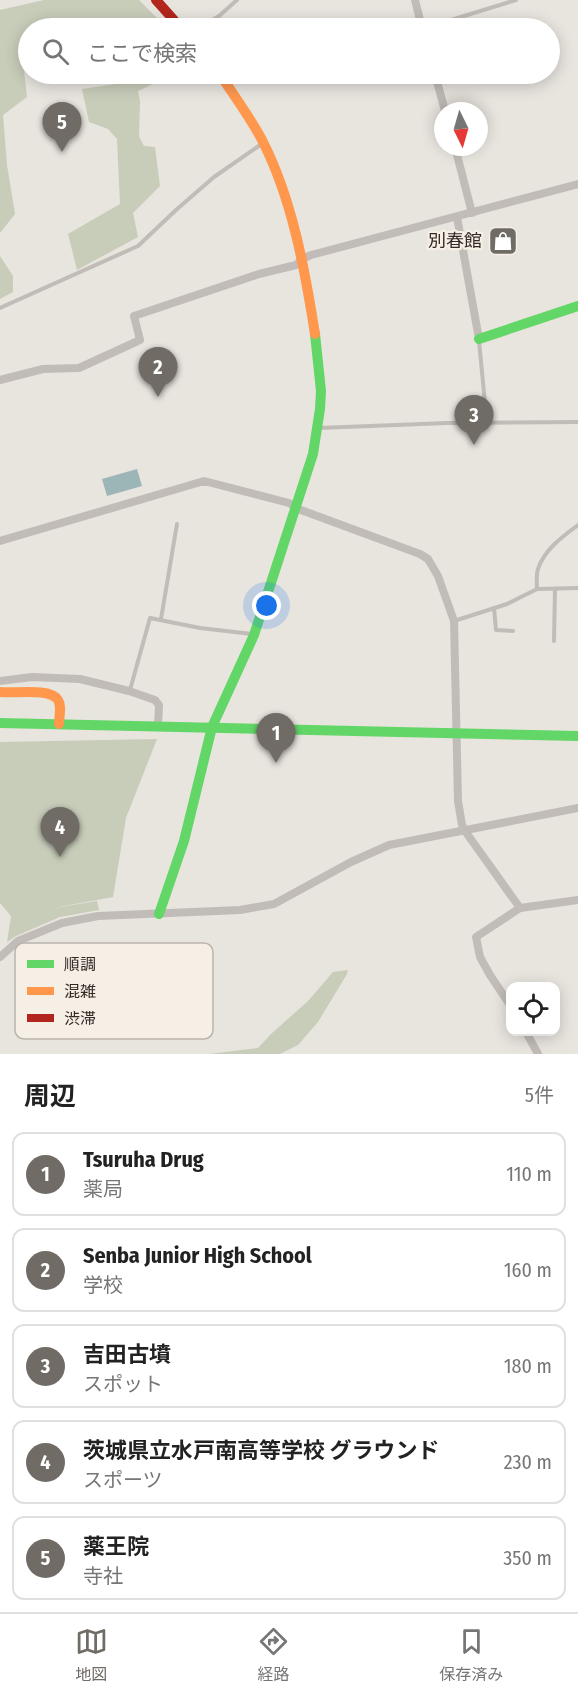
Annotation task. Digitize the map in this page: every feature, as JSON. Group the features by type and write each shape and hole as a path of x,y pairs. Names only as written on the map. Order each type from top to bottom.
{"street":[{"path":"156,0 172,18"},
{"path":"415,0 421,18"},
{"path":"159,914 184,841 213,727 254,635 313,454 318,428 321,391 318,353 302,259 277,173 250,119 227,84"},
{"path":"438,84 443,102"},
{"path":"457,156 472,213"},
{"path":"0,380 43,369 78,368 140,340 134,316 259,274 296,265 311,255 578,184"},
{"path":"457,217 479,339 578,306"},
{"path":"0,541 204,481 290,503 301,510 428,559 438,576 454,621 458,801 462,825 520,908"},
{"path":"0,681 32,677 80,679 129,691 155,700 159,705 158,726"},
{"path":"0,692 49,693 57,697 59,724"},
{"path":"0,723 578,735"},
{"path":"16,943 62,923 98,916 264,907 389,845 578,808"},
{"path":"506,999 480,957 476,937 520,908 578,900"},
{"path":"0,957 15,944"},
{"path":"528,1036 538,1054"}],"lane":[{"path":"216,18 237,0"},
{"path":"457,18 516,0"},
{"path":"0,308 138,246 214,177 263,142"},
{"path":"479,339 487,424"},
{"path":"318,428 447,423 578,422"},
{"path":"161,619 177,524"},
{"path":"537,589 538,569 544,557 562,536 578,525"},
{"path":"454,621 507,604 537,589 578,588"},
{"path":"554,641 555,590"},
{"path":"494,608 496,630 513,631"},
{"path":"129,691 150,618 200,628 254,635"}],"green space":[{"path":"44,0 139,0 157,18 18,18 18,84 26,84 27,97 3,115 7,165 15,214 0,233 0,10"},
{"path":"115,84 153,84 138,91 139,136 144,146 155,147 160,186 133,213 138,237 77,270 68,234 120,204 117,139 108,129 89,122 82,89"},
{"path":"0,256 13,276 13,292 0,299"},
{"path":"157,739 126,818 113,897 48,909 97,901 99,910 60,917 7,942 11,916 0,903 0,742"},
{"path":"348,970 318,1022 298,1045 280,1054 209,1054 258,1048 308,1001 333,972"}],"water":[{"path":"137,469 142,486 107,496 102,479"}],"traffic: fast":[{"path":"479,339 578,306"},
{"path":"159,914 184,841 212,727 254,635 313,454 321,391 315,334"},
{"path":"0,723 578,736"}],"traffic: slow":[{"path":"227,84 257,131 282,186 302,260 315,334"},
{"path":"0,692 40,692 54,696 60,705 59,724"}],"traffic: jam":[{"path":"156,0 172,18"}],"place":[{"name":"薬王院","path":"62,152"},
{"name":"別春館","path":"503,241"},
{"name":"Senba Junior High School","path":"158,397"},
{"name":"吉田古墳","path":"474,445"},
{"name":"Tsuruha Drug","path":"276,763"},
{"name":"茨城県立水戸南高等学校 グラウンド","path":"60,857"}]}
